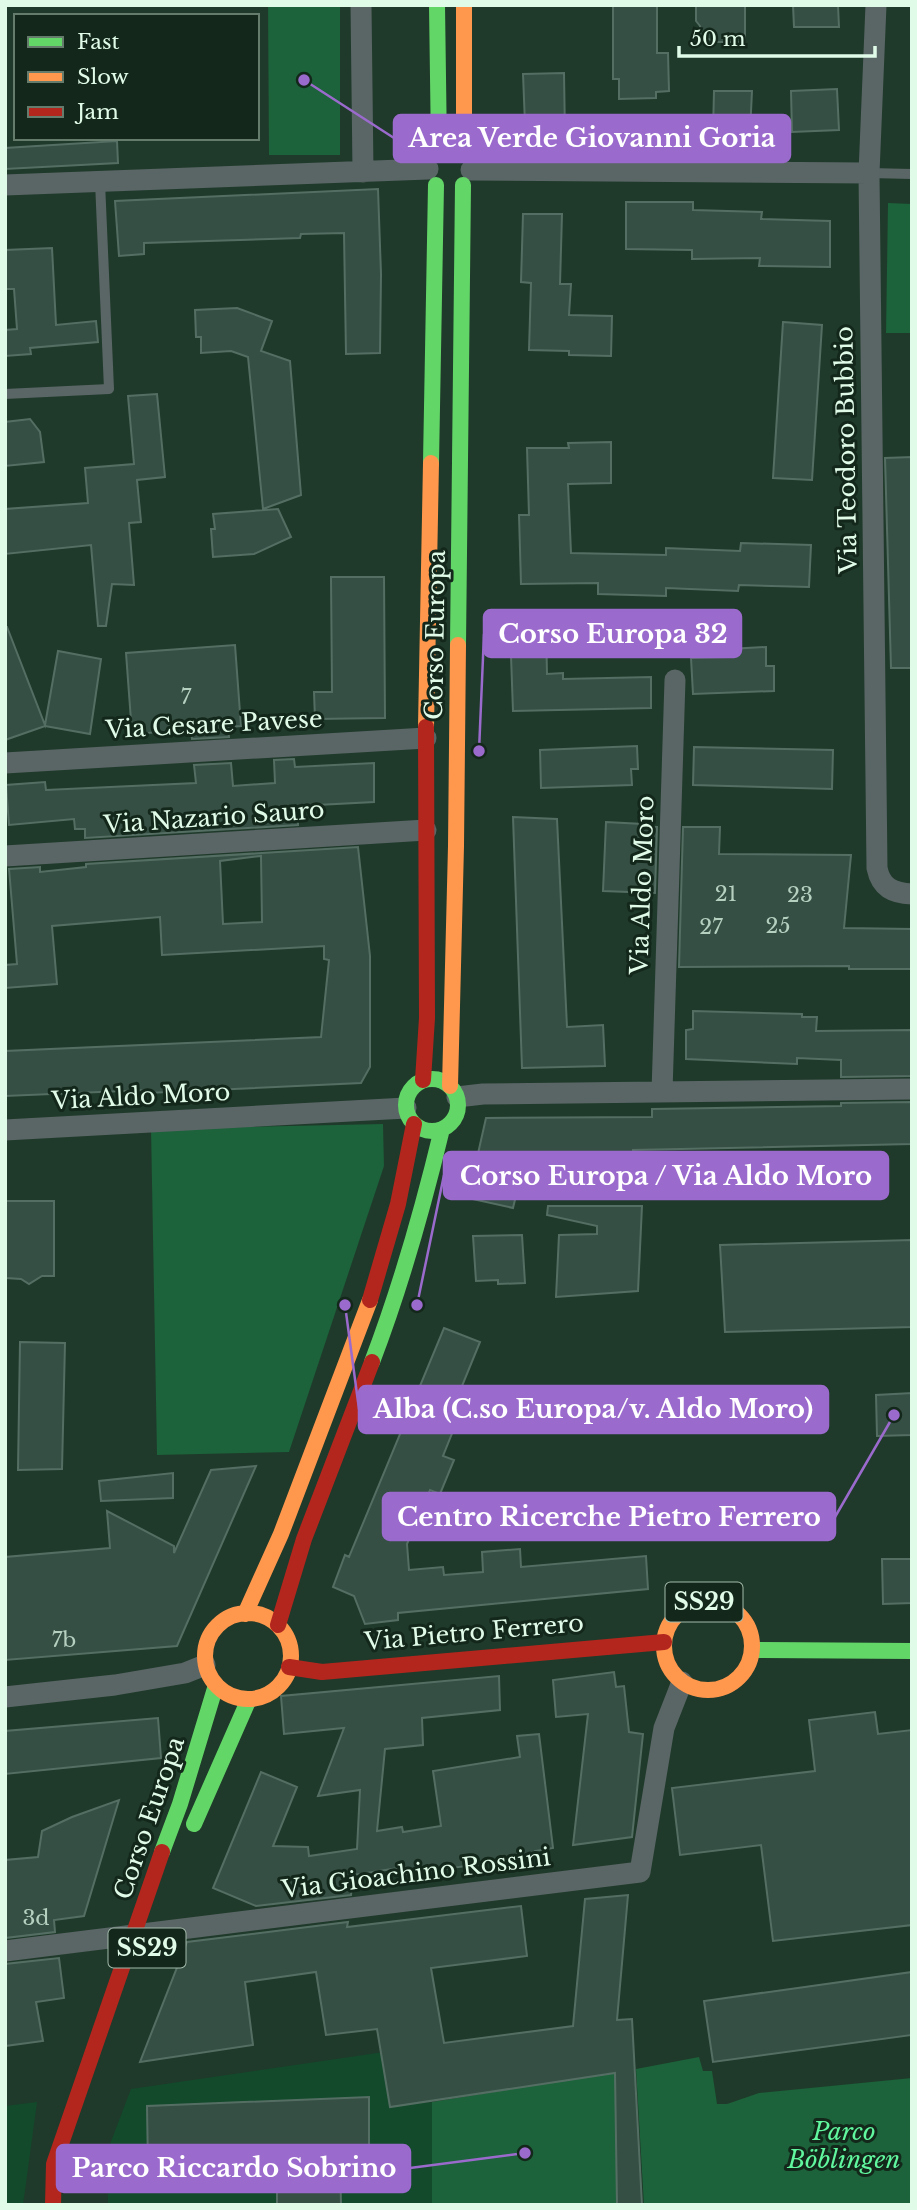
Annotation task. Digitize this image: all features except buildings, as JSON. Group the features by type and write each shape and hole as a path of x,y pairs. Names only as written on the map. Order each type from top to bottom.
{"main road":[{"name":"Corso Europa","path":"424,1080 432,177 430,157 439,149 437,5"},
{"name":"Corso Europa","path":"278,1625 304,1539 391,1313 423,1210 442,1129 452,1122 457,1114 454,1092 466,169 464,5"},
{"path":"432,177 449,189 466,169 452,146 439,149"},
{"path":"246,1614 282,1534 368,1307 398,1204 410,1116 407,1098 411,1090 424,1080 440,1080 454,1092"},
{"path":"410,1116 428,1131 442,1129"},
{"name":"SS29","path":"712,1602 729,1606 742,1617 750,1633 752,1650 748,1665 739,1678 726,1686 704,1690 682,1682 671,1671 664,1657 664,1642 668,1625 679,1612 695,1603 712,1602"},
{"path":"255,1613 278,1625 286,1637 290,1652 289,1667 284,1679 274,1689 249,1699 225,1693 216,1685 205,1665 205,1651 208,1637 217,1626 228,1617 255,1613"},
{"name":"Via Pietro Ferrero","path":"289,1667 322,1672 664,1642"},
{"name":"SS29","path":"752,1650 912,1651"},
{"name":"Corso Europa","path":"53,2205 54,2164 142,1933 216,1685"},
{"name":"Corso Europa","path":"190,1835 249,1699"},
{"name":"Corso Europa","path":"145,1954 142,1933 161,1911"}],"street":[{"path":"361,5 363,172"},
{"name":"Via Teodoro Bubbio","path":"876,5 869,173 877,868 879,876 889,889 897,893 912,894"},
{"path":"466,169 869,173"},
{"path":"5,186 363,172 432,177"},
{"name":"Via Aldo Moro","path":"662,1092 676,680"},
{"name":"Via Cesare Pavese","path":"5,763 426,738"},
{"name":"Via Nazario Sauro","path":"5,856 426,830"},
{"path":"454,1092 483,1094 912,1089"},
{"name":"Via Aldo Moro","path":"5,1130 410,1116"},
{"path":"5,1697 115,1685 185,1673 205,1665"},
{"name":"Via Gioachino Rossini","path":"5,1951 640,1872 664,1728 682,1682"}],"lane":[{"path":"869,173 912,174"},
{"path":"5,394 109,389 100,182"}],"shaded area":[{"path":"398,2050 402,2105 432,2102 432,2205 108,2205 107,2152 131,2089"},
{"path":"37,2102 23,2205 5,2205 5,2106"}],"green space":[{"path":"268,5 340,5 340,155 269,155"},
{"path":"888,203 912,204 912,333 886,333"},
{"path":"383,1124 384,1166 289,1452 157,1455 151,1129"},
{"name":"Parco Böblingen","path":"699,2057 703,2071 712,2071 717,2104 727,2104 759,2093 912,2078 912,2205 644,2205 636,2069"},
{"path":"615,2072 618,2205 432,2205 432,2102"}],"traffic: fast":[{"path":"437,5 439,149"},
{"path":"431,463 436,185"},
{"path":"458,645 463,185"},
{"path":"432,1079 442,1081 450,1087 456,1095 458,1105 456,1115 450,1123 442,1129 432,1131 422,1129 414,1123 408,1115 406,1105 408,1095 414,1087 422,1081 432,1079"},
{"path":"372,1362 411,1247 442,1129"},
{"path":"752,1650 912,1651"},
{"path":"162,1852 180,1804 216,1685"},
{"path":"194,1824 249,1699"}],"traffic: slow":[{"path":"464,5 464,151"},
{"path":"426,727 431,463"},
{"path":"450,1086 458,645"},
{"path":"245,1614 281,1534 370,1300"},
{"path":"708,1602 725,1605 739,1615 749,1629 752,1646 749,1663 739,1677 725,1687 708,1690 691,1687 677,1677 667,1663 664,1646 667,1629 677,1615 691,1605 708,1602"},
{"path":"248,1613 264,1617 278,1626 287,1640 291,1656 287,1672 278,1686 264,1695 248,1699 232,1695 218,1686 209,1672 205,1656 209,1640 218,1626 232,1617 248,1613"}],"traffic: jam":[{"path":"423,1080 427,1018 426,727"},
{"path":"370,1300 398,1204 414,1124"},
{"path":"278,1625 304,1539 372,1362"},
{"path":"289,1667 322,1672 664,1642"},
{"path":"53,2205 54,2164 162,1852"}],"place":[{"name":"Area Verde Giovanni Goria","path":"304,80"},
{"name":"Corso Europa 32","path":"479,751"},
{"name":"Alba (C.so Europa/v. Aldo Moro)","path":"345,1305"},
{"name":"Corso Europa / Via Aldo Moro","path":"417,1305"},
{"name":"Centro Ricerche Pietro Ferrero","path":"894,1415"},
{"name":"Parco Riccardo Sobrino","path":"525,2153"}]}
